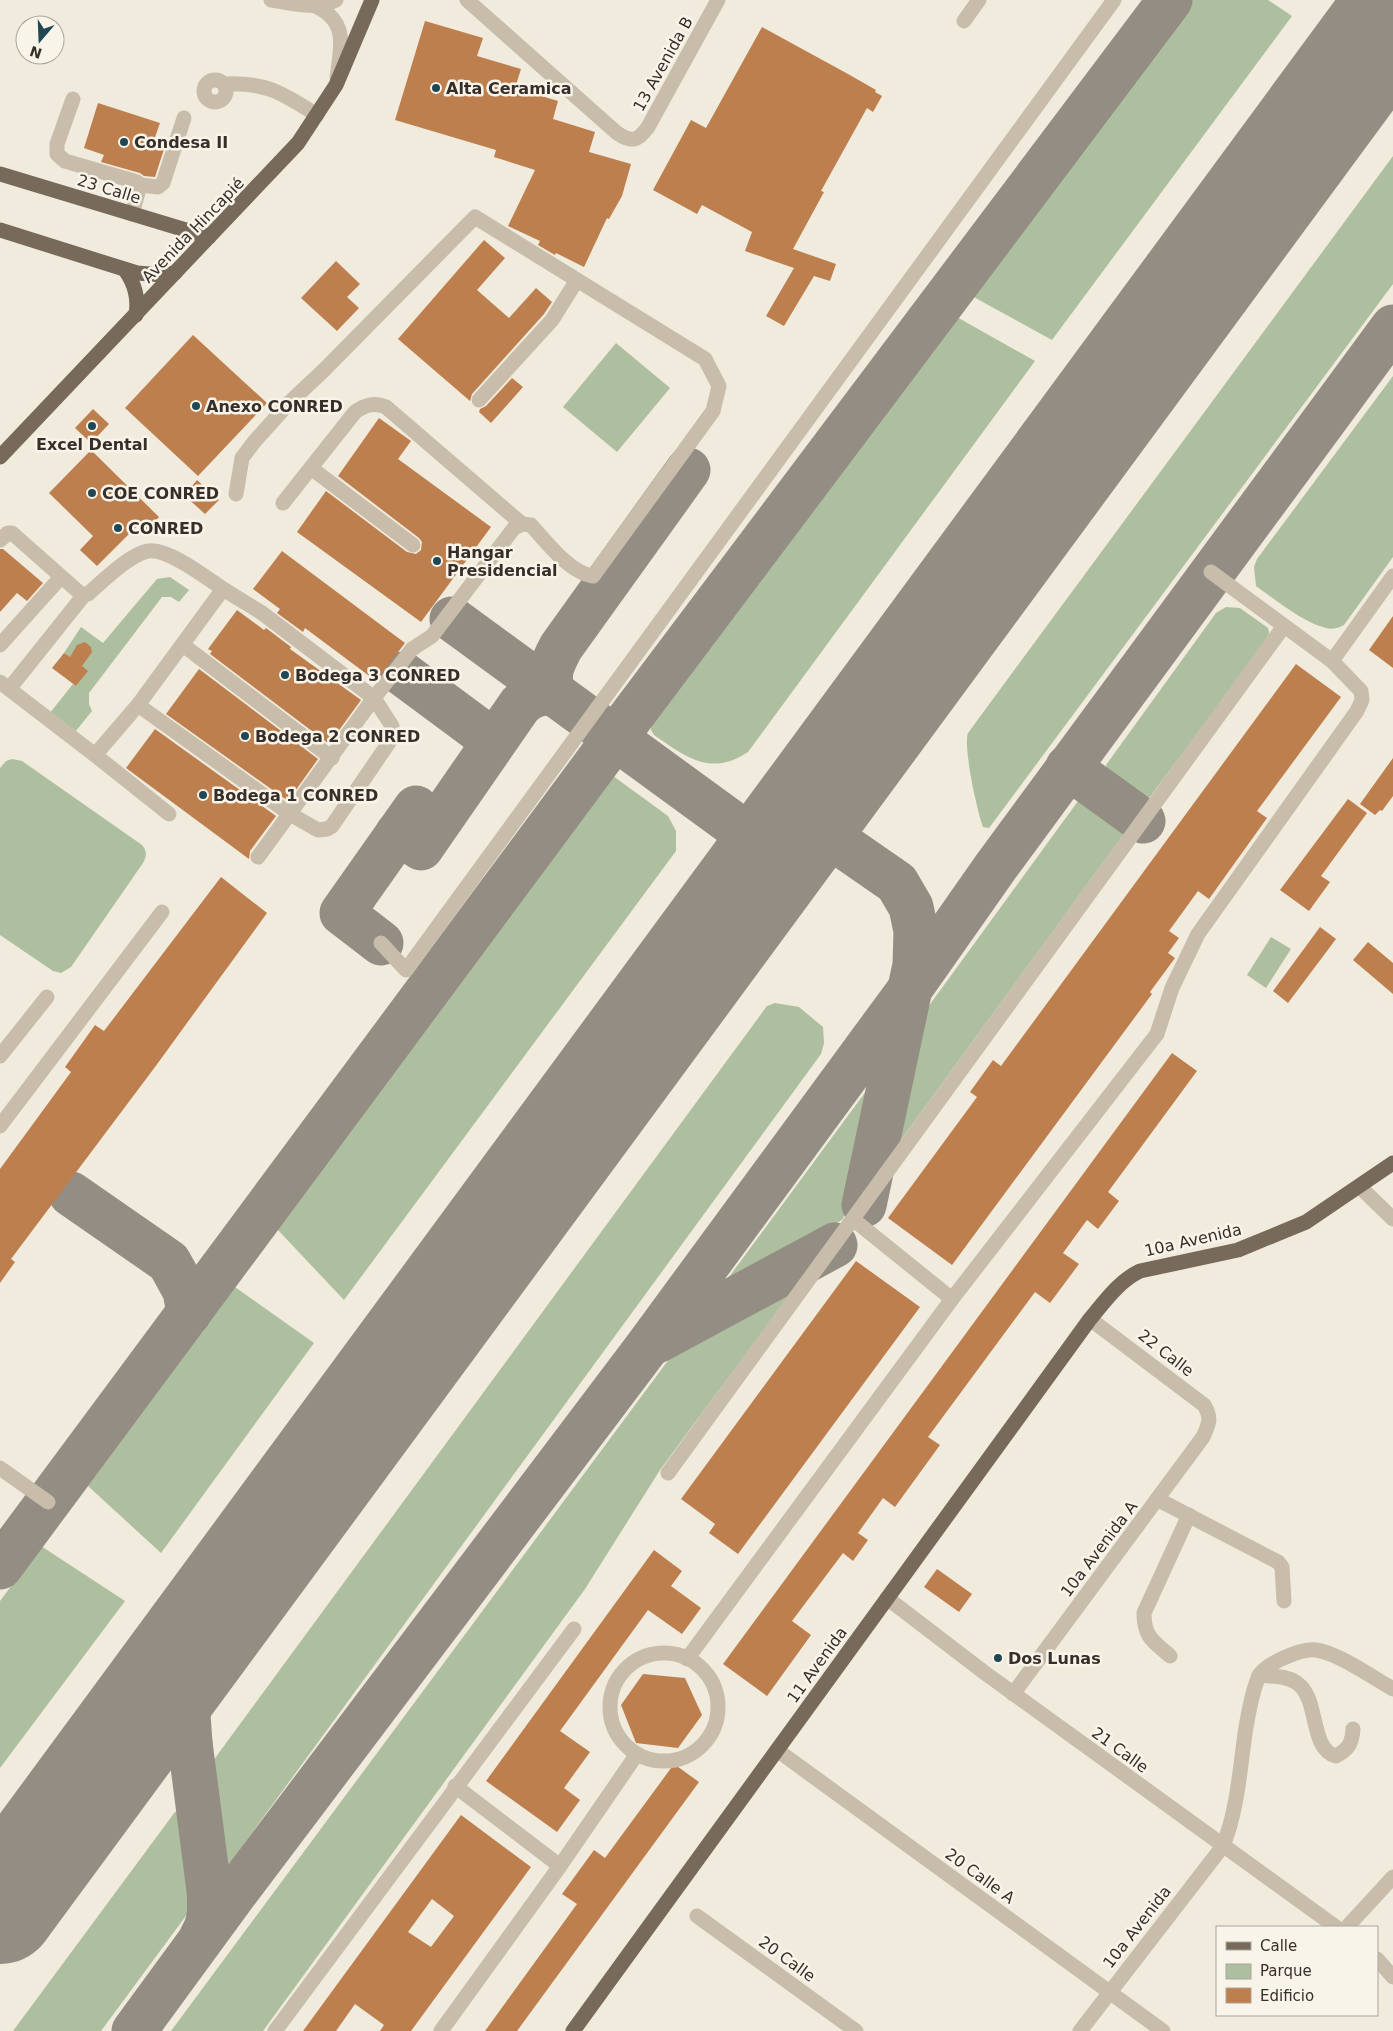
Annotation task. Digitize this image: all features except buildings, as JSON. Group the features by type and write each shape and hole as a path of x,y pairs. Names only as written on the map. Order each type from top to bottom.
{"main road":[{"name":"Avenida Hincapié","path":"0,456 298,144 336,85 372,0"},
{"name":"23 Calle","path":"0,174 209,237"},
{"path":"0,230 125,270 150,274 175,273"},
{"path":"125,270 135,290 136,315"},
{"name":"10a Avenida","path":"1090,1319 1128,1277 1140,1270 1238,1250 1306,1222 1393,1163"},
{"name":"11 Avenida","path":"573,2031 1090,1319"}],"street":[{"path":"271,0 315,6 324,10 339,27 342,42 336,85"},
{"path":"315,6 325,5 336,0"},
{"name":"13 Avenida B","path":"467,0 617,133 624,138 634,140 641,137 648,127 718,0"},
{"path":"964,21 979,0"},
{"path":"381,943 406,970 1114,0"},
{"path":"224,84 244,83 265,86 284,94 317,115"},
{"path":"73,99 57,144 57,154 65,161 138,182 140,185 151,188 158,187 163,183 184,118"},
{"path":"132,214 140,185"},
{"path":"236,494 242,458 254,442 289,403 475,218 705,359 719,386 713,410 593,576 586,575 557,554 531,525 522,524 514,528 432,636 412,649 258,857"},
{"path":"479,400 552,320 577,280"},
{"path":"283,503 355,412 369,404 378,404 386,406 522,524"},
{"path":"311,468 413,545"},
{"path":"0,539 8,533 12,533 81,594 88,594 126,561 147,550 160,551 185,564 262,613 374,698 392,726 392,734 390,741 332,826 327,829 318,830 290,814 138,705"},
{"path":"687,1659 952,1299 1157,1034 1172,988 1198,934 1357,711 1362,700 1361,691 1332,661 1211,572"},
{"path":"1332,661 1393,576"},
{"path":"0,645 61,577"},
{"path":"95,755 138,705 223,588"},
{"path":"84,594 4,686 169,814"},
{"path":"668,1473 854,1220 1284,626"},
{"path":"183,645 332,758"},
{"path":"0,1126 162,912"},
{"path":"0,1056 47,997"},
{"path":"1359,1186 1393,1219"},
{"path":"854,1220 952,1299"},
{"name":"22 Calle","path":"1090,1319 1204,1405 1209,1414 1210,1422"},
{"name":"10a Avenida A","path":"1013,1694 1203,1437 1210,1422"},
{"path":"0,1468 48,1502"},
{"path":"1157,1499 1278,1562 1282,1566 1284,1601"},
{"path":"1170,1656 1147,1636 1144,1626 1144,1613 1189,1516"},
{"name":"21 Calle","path":"887,1598 1013,1694 1335,1926"},
{"path":"275,2031 574,1629"},
{"path":"1259,1676 1266,1668 1303,1649 1316,1650 1330,1654 1393,1689"},
{"path":"664,1653 687,1659 708,1676 718,1700 715,1726 709,1738 689,1756 676,1760 650,1759 637,1754 620,1738 614,1728 610,1705 616,1682 631,1664 641,1658 664,1653"},
{"path":"1259,1676 1281,1676 1298,1684 1310,1702 1322,1746 1328,1754 1336,1756 1346,1751 1352,1742 1353,1729"},
{"name":"10a Avenida","path":"1080,2031 1108,1992 1222,1846 1230,1827 1249,1710 1259,1676"},
{"name":"20 Calle A","path":"777,1750 1164,2031"},
{"path":"441,2031 560,1866 637,1754"},
{"path":"456,1786 560,1866"},
{"path":"1348,1926 1391,1883"},
{"name":"20 Calle","path":"697,1916 856,2031"},
{"path":"1378,1960 1393,1977"}],"green space":[{"path":"1189,0 1268,0 1292,16 1052,340 970,295"},
{"path":"1393,156 1393,284 989,828 983,827 977,808 969,765 967,751 968,733"},
{"path":"955,316 1035,361 748,752 722,763 710,763 688,757 654,735 651,730 652,720"},
{"path":"616,343 670,388 617,452 563,407"},
{"path":"1393,376 1393,557 1344,625 1330,629 1326,628 1299,616 1256,586 1254,567 1257,559"},
{"path":"170,577 189,590 179,602 171,597 162,597 89,693 89,704 92,711 75,732 49,714 73,684 76,686 87,671 64,653 81,627 103,643 157,579"},
{"path":"1226,607 1240,608 1268,628 1268,638 1150,797 1136,796 1109,777 1106,765 1216,613"},
{"path":"12,759 22,761 142,845 146,851 143,863 71,967 61,973 53,971 0,935 0,768 6,761"},
{"path":"609,773 668,816 676,831 676,851 344,1300 277,1229"},
{"path":"1090,796 1121,819 1123,835 887,1159 885,1156 920,1018 1081,797"},
{"path":"1271,937 1291,949 1266,988 1247,975"},
{"path":"775,1003 799,1007 823,1027 824,1043 821,1054 224,1871 210,1765 767,1006"},
{"path":"875,1079 881,1080 880,1085 843,1219 733,1292 728,1294 721,1289"},
{"path":"804,1275 660,1470 585,1589 263,2031 171,2031 678,1347 689,1338"},
{"path":"235,1287 314,1343 161,1553 88,1486"},
{"path":"41,1546 125,1601 0,1768 0,1601"},
{"path":"182,1811 194,1905 101,2031 13,2031 175,1812"}],"taxiway":[{"path":"0,1567 615,738 1170,0"},
{"path":"1368,0 1372,13 1372,45"},
{"path":"134,2031 235,1893 647,1347 910,989 997,865 1393,327"},
{"path":"398,833 421,848 520,705 535,695 553,693 550,680 551,669 561,647 688,470"},
{"path":"452,619 740,829 755,851 762,873"},
{"path":"403,674 484,734 487,740 487,751"},
{"path":"1068,767 1143,821"},
{"path":"820,794 828,823 845,847"},
{"path":"381,943 342,913 416,808"},
{"path":"740,829 768,835 808,836 845,847 897,883 911,907 916,931 915,965 864,1205"},
{"path":"71,1194 169,1262 185,1291 189,1313"},
{"path":"657,1341 835,1245"},
{"path":"184,1658 190,1743 209,1890 210,1908 205,1931 202,1936"},
{"path":"139,1719 156,1719 169,1722 180,1729 190,1743"},
{"path":"0,1864 75,1806"}],"runway":[{"path":"0,1908 1393,16"}],"place":[{"name":"Alta Ceramica","path":"436,88"},
{"name":"Condesa II","path":"124,142"},
{"name":"Anexo CONRED","path":"196,406"},
{"name":"Excel Dental","path":"92,426"},
{"name":"COE CONRED","path":"92,493"},
{"name":"CONRED","path":"118,528"},
{"name":"Hangar Presidencial","path":"437,561"},
{"name":"Bodega 3 CONRED","path":"285,675"},
{"name":"Bodega 2 CONRED","path":"245,736"},
{"name":"Bodega 1 CONRED","path":"203,795"},
{"name":"Dos Lunas","path":"998,1658"}]}
